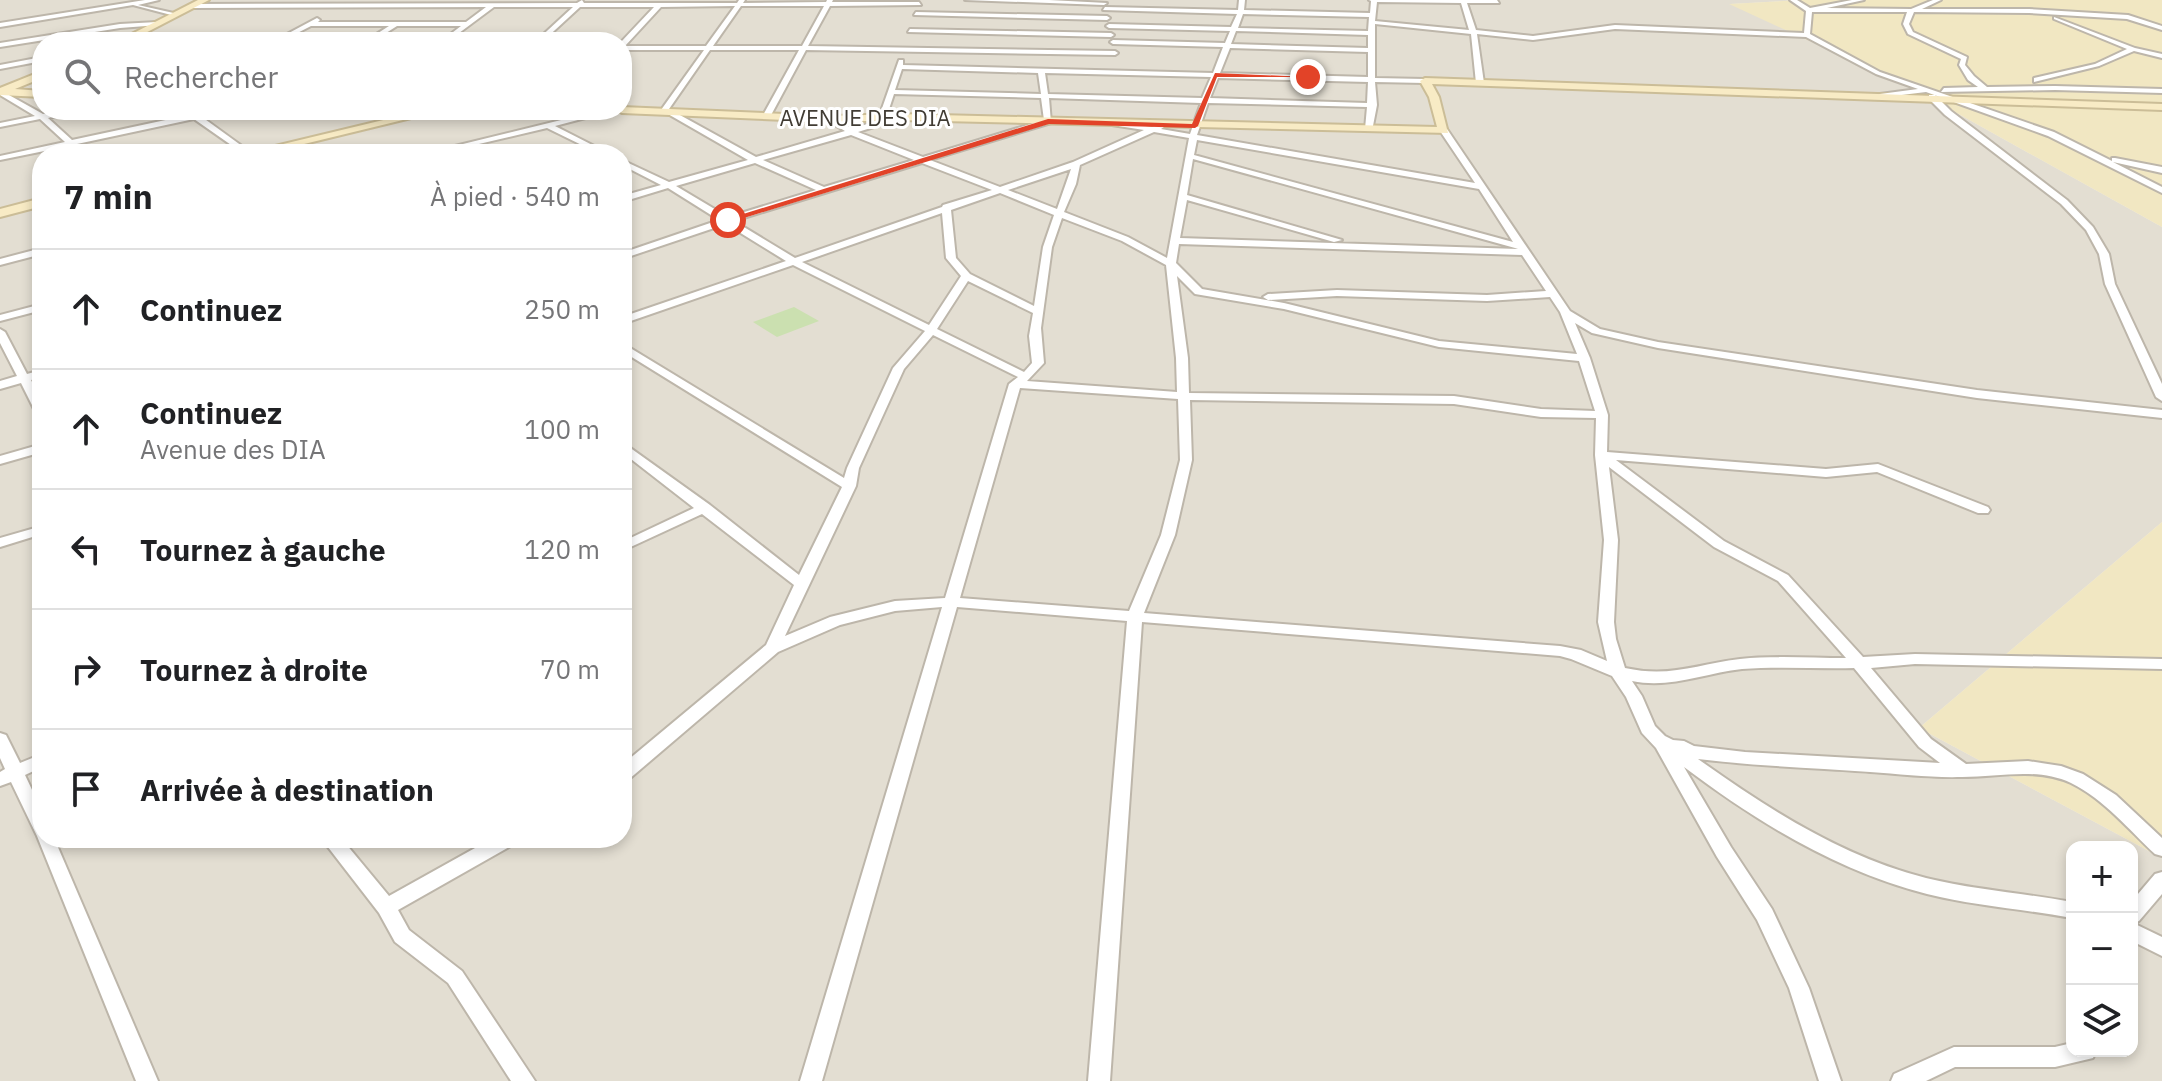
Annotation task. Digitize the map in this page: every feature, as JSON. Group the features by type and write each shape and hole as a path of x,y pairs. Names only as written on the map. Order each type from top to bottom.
{"street":[{"path":"110,0 175,14"},
{"path":"0,28 156,0"},
{"path":"141,32 205,0"},
{"path":"285,6 297,0"},
{"path":"968,0 1300,12 1372,18 1474,34 1533,38 1615,27 1807,35 1878,73 1930,94 1955,98 2162,107"},
{"path":"1099,1081 1135,616 1168,535 1186,460 1171,264 1194,132 1235,28 1242,0"},
{"path":"1300,12 1302,0"},
{"path":"1369,129 1373,105 1373,0 1497,2"},
{"path":"1793,0 1809,10 2029,11 2072,23 2133,49 2162,56"},
{"path":"1809,10 1861,0"},
{"path":"1928,0 2029,11 2128,17 2162,28"},
{"path":"1936,0 1911,11 1906,24 1910,33 1965,58 1962,65 1971,78 1986,90"},
{"path":"1464,1 1474,34 1480,83"},
{"path":"192,6 416,2 493,5 920,2 883,117"},
{"path":"549,32 582,2"},
{"path":"741,2 665,110 755,160 825,191"},
{"path":"766,117 829,2"},
{"path":"632,35 661,3"},
{"path":"1104,4 1117,72"},
{"path":"294,32 346,5"},
{"path":"456,32 493,5"},
{"path":"1807,35 1809,10"},
{"path":"916,14 1371,33"},
{"path":"83,32 157,24"},
{"path":"310,24 467,24"},
{"path":"383,32 396,24"},
{"path":"0,28 32,39"},
{"path":"910,31 1371,50"},
{"path":"0,45 32,40"},
{"path":"632,46 1115,53"},
{"path":"1955,98 2067,74 2133,49"},
{"path":"0,67 32,61"},
{"path":"899,67 1880,96 2055,88 2162,91"},
{"path":"632,253 1048,121 1041,71"},
{"path":"0,92 32,78"},
{"path":"1425,81 1434,97 1444,131 1565,312 1584,358 1602,415 1601,455 1611,540 1606,622 1618,672 1634,696 1648,729 1662,744 1724,852 1765,915 1799,988 1830,1081"},
{"path":"0,92 32,94"},
{"path":"0,92 32,111"},
{"path":"891,92 1373,105"},
{"path":"1930,94 1948,113 2064,202 2090,229 2104,254 2110,284 2162,397"},
{"path":"1955,98 2051,134 2162,190"},
{"name":"AVENUE DES DIA","path":"632,110 831,119 898,117 1115,123 1163,125 1194,132 1444,131"},
{"path":"632,196 898,117"},
{"path":"0,125 32,119"},
{"path":"831,119 851,132 921,161 1125,239 1171,264 1199,292 1284,306 1439,344 1584,358"},
{"path":"45,120 71,143"},
{"path":"66,144 163,120"},
{"path":"201,120 235,144"},
{"path":"292,144 396,120"},
{"path":"471,144 573,120"},
{"path":"1115,123 1153,132 1194,132 1481,187"},
{"path":"632,317 1076,164 1163,125"},
{"path":"549,126 586,144"},
{"path":"0,158 32,151"},
{"path":"2095,155 2162,170"},
{"path":"1190,156 1523,250"},
{"path":"811,1081 951,602 1020,380 1038,363 1034,323 1049,238 1062,213 1075,177 1076,164"},
{"path":"632,167 670,186 793,261 931,330 1020,380 1183,396 1454,400 1541,413 1602,415"},
{"path":"1184,197 1361,247"},
{"path":"0,213 32,205"},
{"path":"946,207 951,258 966,276 1037,311"},
{"path":"1176,241 1523,250"},
{"path":"0,262 32,254"},
{"path":"772,648 849,486 853,468 899,368 931,330 966,276"},
{"path":"1199,292 1253,298 1337,293 1487,298 1551,294"},
{"path":"0,318 32,310"},
{"path":"1565,312 1596,331 1658,345 1977,394 2162,414"},
{"path":"0,332 32,396"},
{"path":"632,352 849,486"},
{"path":"0,385 32,376"},
{"path":"0,460 32,451"},
{"path":"1601,455 1826,473 1878,468 1983,510"},
{"path":"1601,455 1719,544 1783,578 1925,743 1963,771"},
{"path":"632,457 705,508 802,584"},
{"path":"632,542 705,508"},
{"path":"0,543 32,533"},
{"path":"632,770 772,648 835,621 895,606 951,602 1560,651 1618,672 1645,678 1672,677 1741,664 1964,658 2162,664"},
{"path":"1648,729 1690,752 1963,771 2005,765 2048,770 2090,785 2162,849"},
{"path":"1648,729 1779,824 1844,854 1909,881 2066,909"},
{"path":"0,739 8,775 32,815"},
{"path":"8,775 32,764"},
{"path":"49,848 147,1081"},
{"path":"338,848 386,907 402,936 455,977 524,1081"},
{"path":"386,907 491,848"},
{"path":"2134,913 2162,880"},
{"path":"2138,934 2162,947"},
{"path":"1902,1081 1954,1057 2066,1055"}],"shaded area":[{"path":"0,0 1802,0 1731,4 1910,87 2162,227 2162,522 1919,728 2130,841 2066,841 2066,1057 2138,1057 2138,845 2162,858 2162,1081 0,1081"}],"green space":[{"path":"794,307 819,321 777,337 753,322"}],"sand":[{"path":"1802,0 2162,0 2162,227 1910,87 1729,4"},
{"path":"2162,522 2162,858 2138,845 2138,841 2130,841 1919,728"}],"route":[{"path":"728,220 1048,121 1195,126 1215,75 1308,77"}]}
